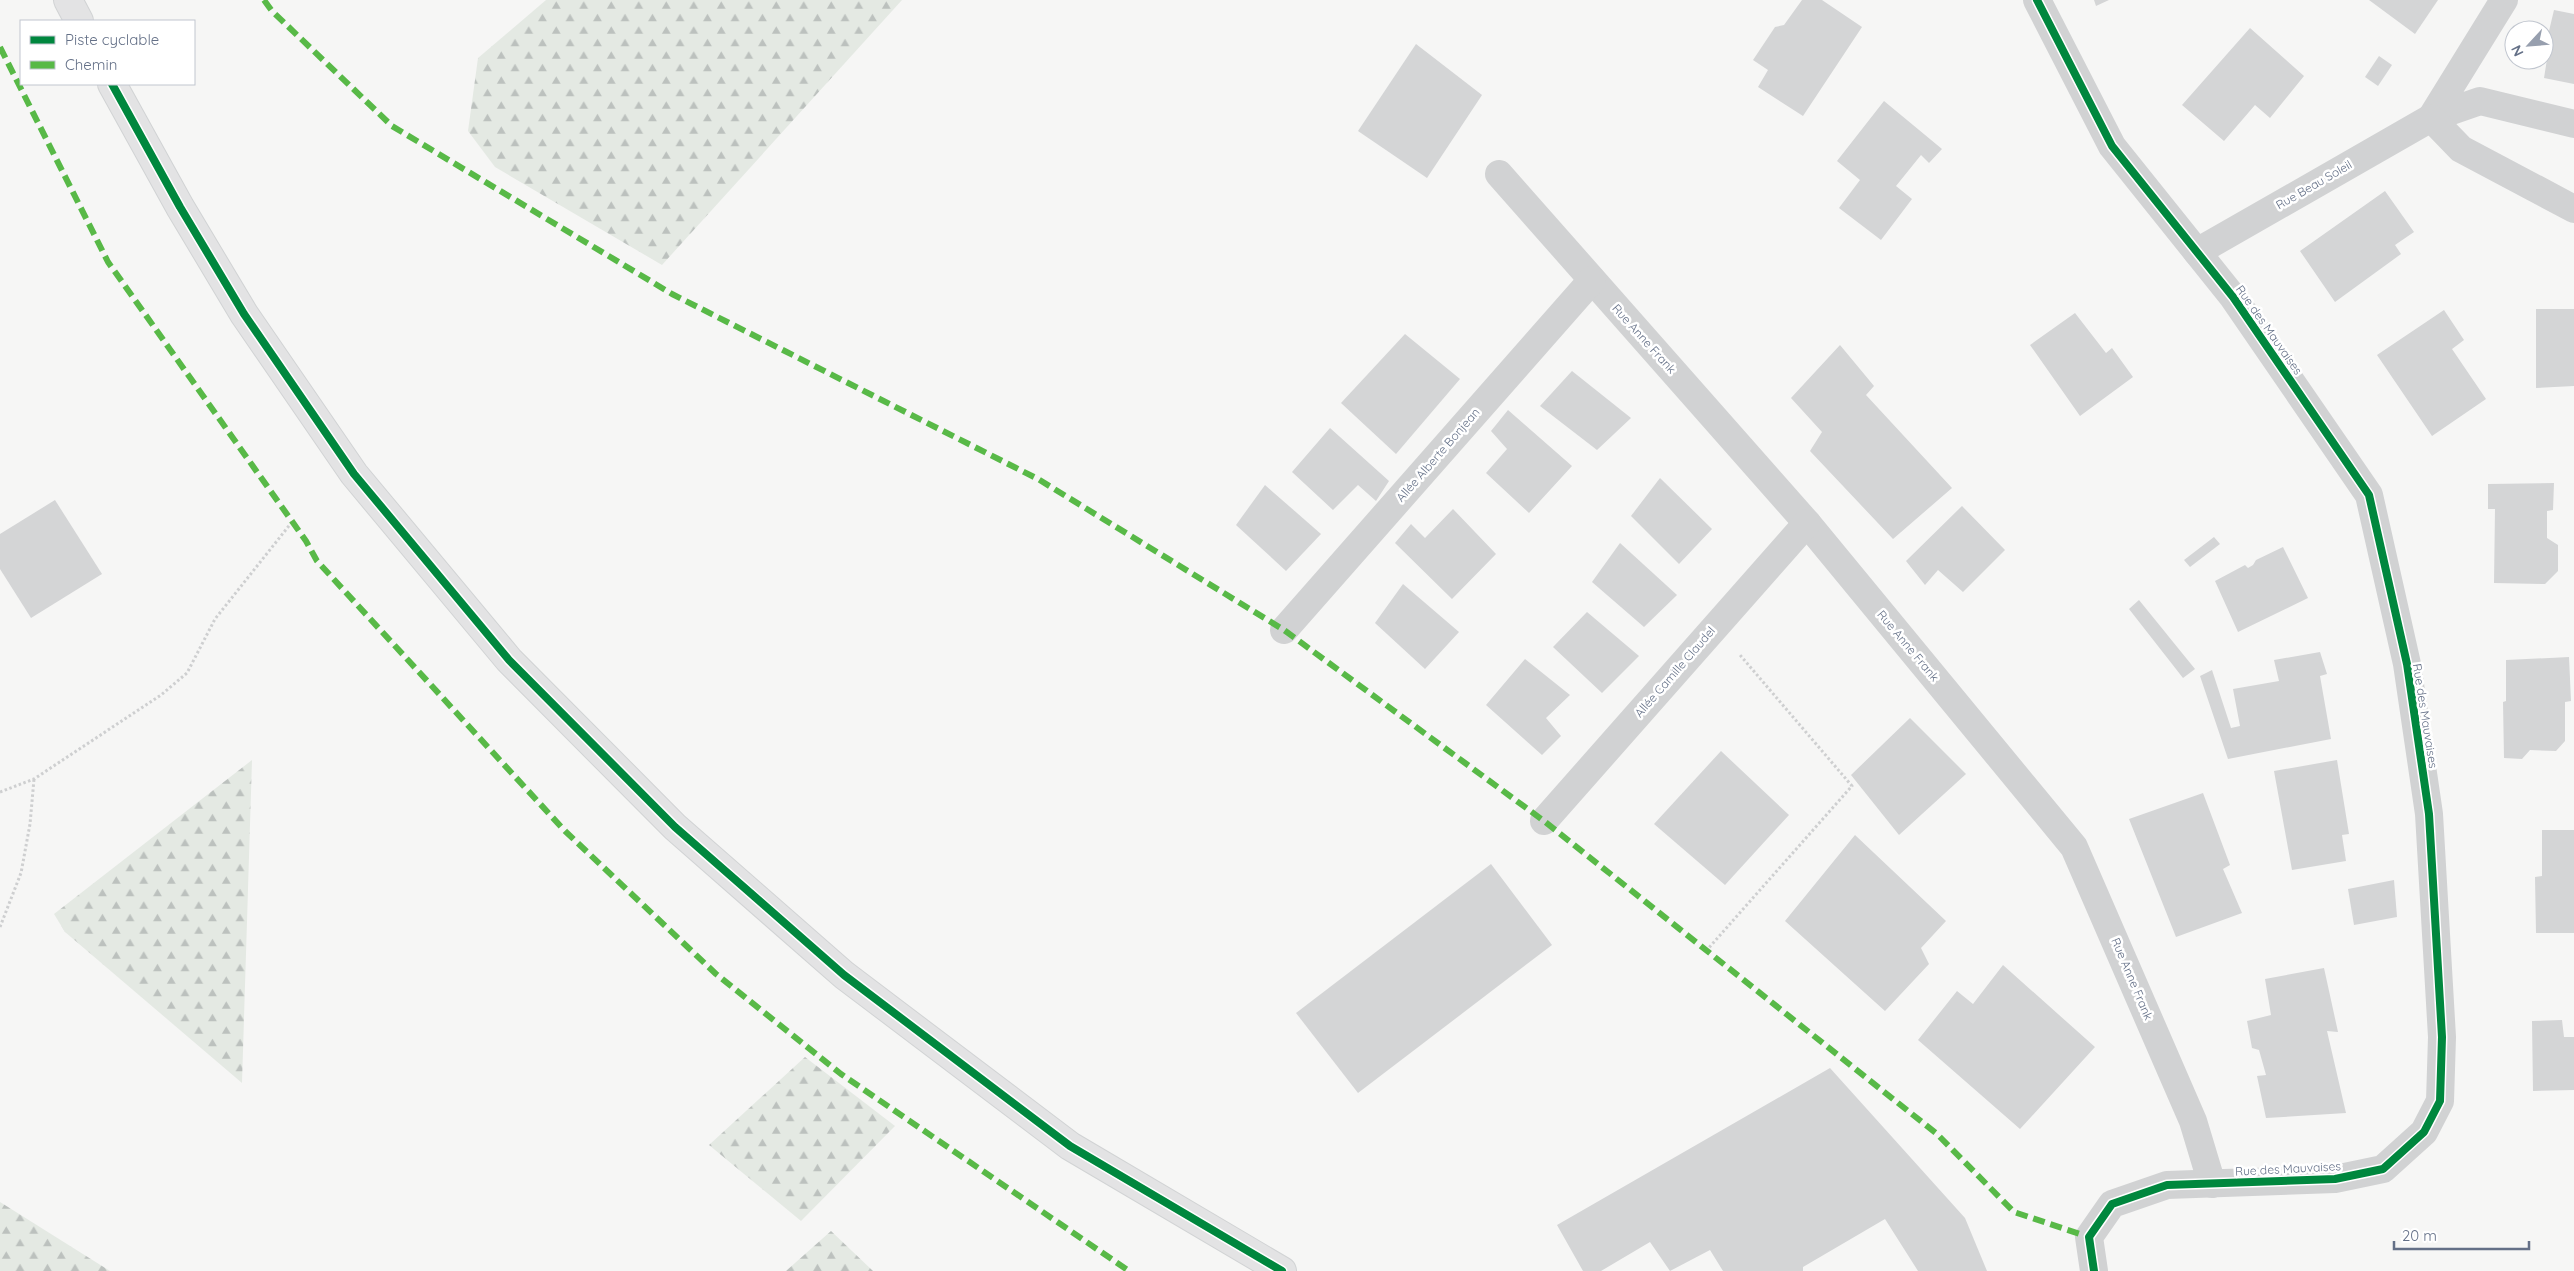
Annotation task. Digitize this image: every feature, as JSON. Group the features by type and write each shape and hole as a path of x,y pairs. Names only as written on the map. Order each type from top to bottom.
{"main road":[{"path":"68,0 78,20"},
{"path":"113,85 180,207 244,314 343,458 509,660 675,827 844,975 1070,1146 1282,1271"}],"street":[{"name":"Rue des Mauvaises","path":"2038,0 2112,146 2233,296 2369,494 2406,664 2429,814 2442,1037 2440,1101 2424,1132 2383,1169 2335,1179 2167,1185 2112,1204 2089,1237 2094,1271"},
{"name":"Rue Beau Soleil","path":"2431,118 2504,0"},
{"name":"Rue Beau Soleil","path":"2197,252 2431,118 2480,100 2574,124"},
{"path":"2431,118 2461,148 2574,209"},
{"name":"Rue Anne Frank","path":"1499,174 1807,523 2074,847 2193,1121 2212,1184"},
{"name":"Allée Alberte Bonjean","path":"1284,630 1592,280"},
{"name":"Allée Camille Claudel","path":"1544,821 1807,523"}],"path":[{"path":"0,792 34,779 161,695 187,673 215,619 292,522"},
{"path":"1706,951 1852,786 1716,626"},
{"path":"0,928 21,873 30,824 34,779"}],"green space":[{"path":"546,0 902,0 662,265 495,167 468,131 478,58"},
{"path":"252,760 242,1083 65,932 54,914"},
{"path":"805,1057 895,1126 801,1221 709,1145"},
{"path":"0,1202 110,1271 0,1271"},
{"path":"831,1231 873,1271 786,1271"}],"building":[{"path":"1802,0 1822,0 1862,27 1803,116 1758,87 1768,70 1753,60 1775,27 1784,25"},
{"path":"2094,0 2109,0 2096,6"},
{"path":"2369,0 2438,0 2415,34"},
{"path":"2554,10 2574,14 2574,84 2544,78 2545,70 2554,70 2554,20 2552,20"},
{"path":"2250,28 2304,76 2270,118 2255,105 2224,141 2182,105"},
{"path":"1416,44 1482,95 1427,178 1358,131"},
{"path":"2379,56 2392,65 2378,86 2365,77"},
{"path":"1884,101 1942,149 1929,163 1921,155 1896,186 1912,199 1881,240 1839,208 1860,180 1837,161"},
{"path":"2385,191 2414,232 2395,245 2401,254 2335,302 2300,251"},
{"path":"2536,309 2574,309 2574,386 2536,388"},
{"path":"2444,310 2464,340 2452,349 2486,399 2432,436 2377,355"},
{"path":"2075,313 2106,353 2112,348 2133,377 2080,416 2030,345"},
{"path":"1405,334 1460,379 1396,454 1341,403"},
{"path":"1840,345 1874,386 1866,395 1952,488 1893,539 1810,451 1822,432 1791,398"},
{"path":"1572,371 1631,418 1597,450 1540,406"},
{"path":"1508,410 1572,466 1529,513 1486,473 1507,449 1491,431"},
{"path":"1330,428 1389,481 1376,501 1358,485 1333,510 1292,472"},
{"path":"1660,478 1712,529 1679,564 1631,516"},
{"path":"2554,483 2553,510 2547,511 2547,538 2558,545 2558,571 2545,584 2494,583 2495,509 2488,509 2488,484"},
{"path":"1265,485 1321,534 1286,571 1236,525"},
{"path":"55,500 102,574 31,618 0,569 0,534"},
{"path":"1962,506 2005,550 1963,592 1938,570 1925,585 1906,561"},
{"path":"1453,509 1496,554 1452,599 1395,543 1411,524 1425,538"},
{"path":"2214,537 2220,544 2190,567 2184,560"},
{"path":"1620,543 1677,595 1644,627 1592,582"},
{"path":"2283,547 2308,598 2238,632 2215,581 2245,565 2248,568 2256,560"},
{"path":"1403,584 1459,632 1425,669 1375,623"},
{"path":"2139,600 2195,669 2183,678 2129,609"},
{"path":"1587,612 1639,656 1602,693 1553,647"},
{"path":"2320,652 2327,674 2320,676 2331,739 2228,759 2200,676 2212,670 2231,728 2240,726 2233,689 2279,681 2274,660"},
{"path":"2569,657 2571,701 2565,702 2565,741 2556,751 2530,750 2522,759 2504,758 2503,702 2506,701 2506,660"},
{"path":"1525,659 1570,695 1546,718 1561,736 1542,755 1486,705"},
{"path":"1910,718 1966,774 1899,835 1851,775"},
{"path":"1721,751 1789,815 1725,885 1654,824"},
{"path":"2337,760 2349,834 2342,835 2346,861 2292,870 2274,771"},
{"path":"2203,793 2230,865 2223,869 2242,913 2176,937 2129,819"},
{"path":"2542,830 2574,830 2574,933 2536,933 2535,877 2542,876"},
{"path":"1855,835 1946,921 1921,948 1929,964 1885,1011 1785,921"},
{"path":"1491,864 1552,945 1358,1093 1296,1013"},
{"path":"2394,880 2397,917 2354,925 2348,889"},
{"path":"2003,965 2095,1047 2020,1129 1918,1040 1957,991 1973,1004"},
{"path":"2324,968 2338,1032 2327,1031 2346,1113 2266,1118 2257,1076 2266,1075 2259,1050 2252,1048 2247,1021 2271,1015 2265,979"},
{"path":"2562,1020 2564,1037 2574,1037 2574,1090 2533,1091 2532,1021"},
{"path":"1830,1068 1965,1218 1987,1271 1918,1271 1885,1219 1803,1267 1803,1271 1723,1271 1710,1250 1670,1271 1650,1242 1601,1271 1583,1271 1557,1225"}],"marked path":[{"path":"264,0 272,11 392,126 672,294 1038,479 1284,630 1544,821 1937,1134 2014,1212 2089,1237"},
{"path":"0,47 108,262 306,541 317,561 565,831 716,974 841,1074 1129,1271"}],"cycle path":[{"path":"2037,0 2112,146 2233,297 2369,495 2407,664 2429,814 2442,1037 2440,1101 2424,1132 2383,1169 2335,1179 2167,1185 2112,1204 2089,1237 2094,1271"},
{"path":"113,85 180,207 244,314 354,474 509,660 675,827 844,975 1070,1146 1282,1271"}]}
